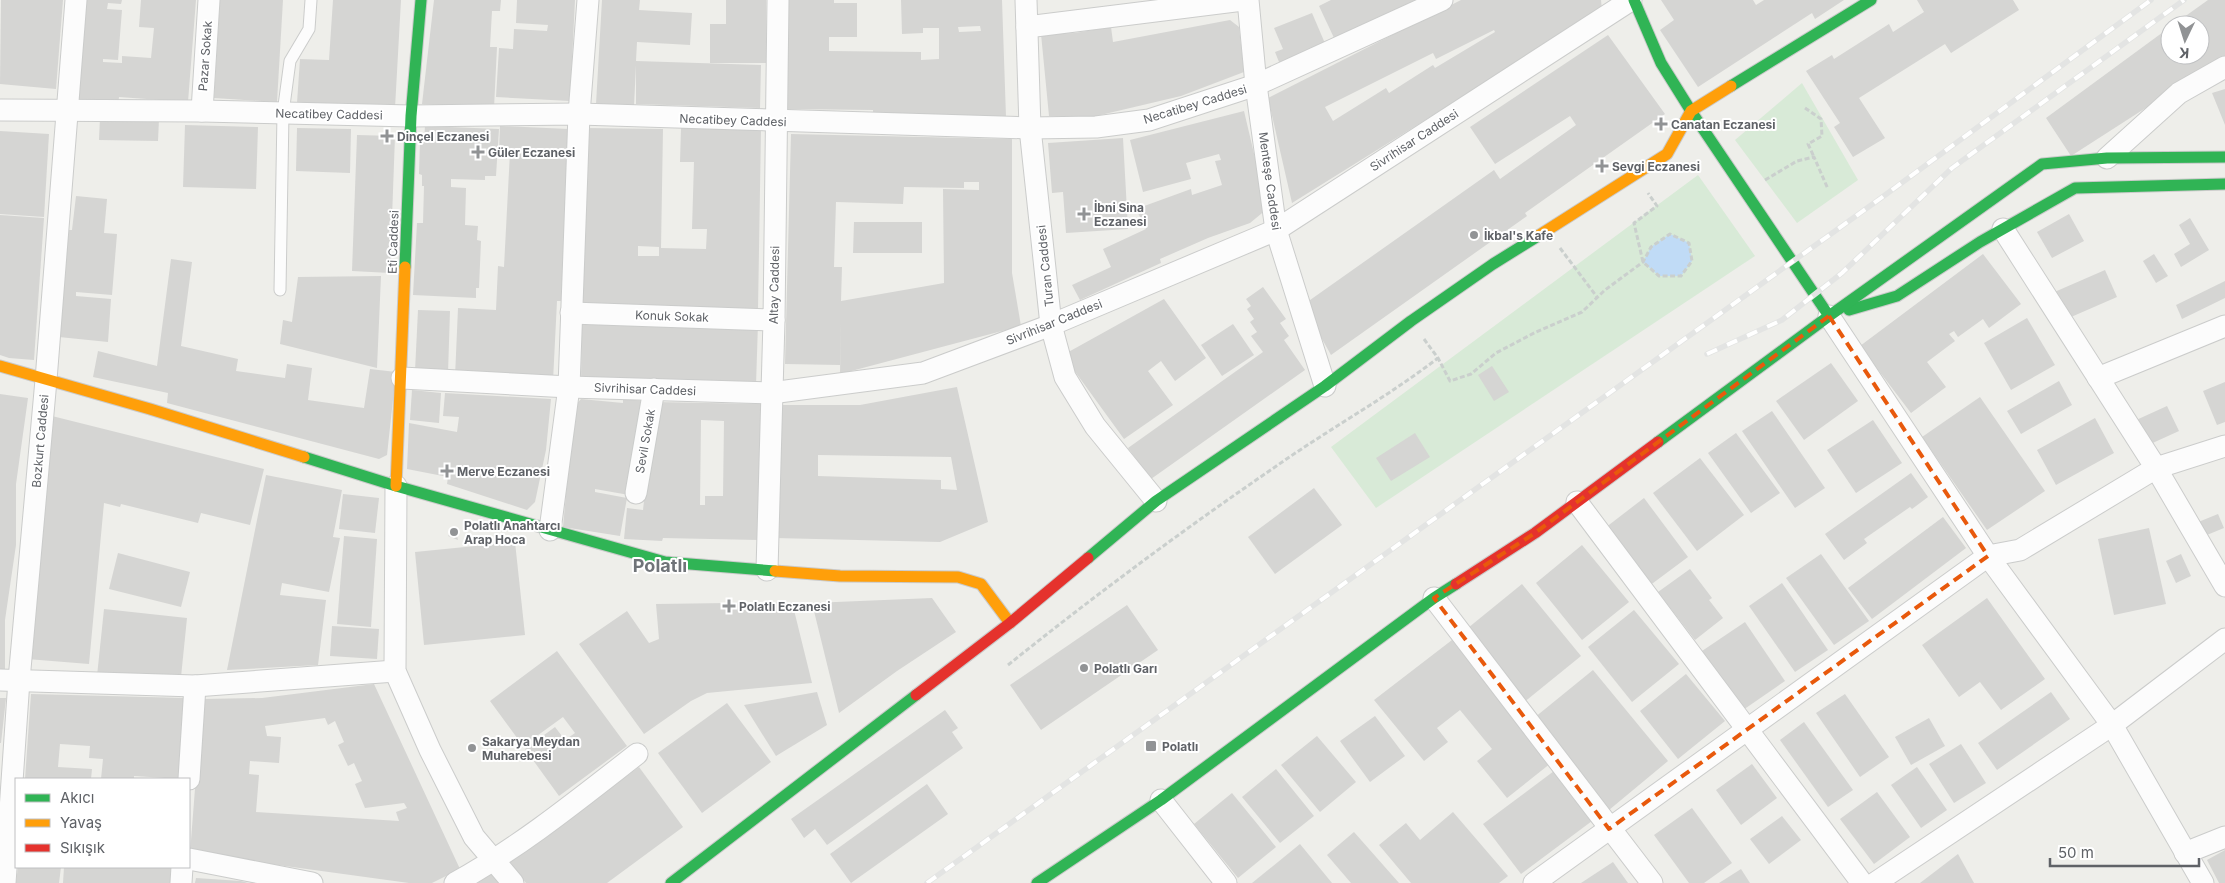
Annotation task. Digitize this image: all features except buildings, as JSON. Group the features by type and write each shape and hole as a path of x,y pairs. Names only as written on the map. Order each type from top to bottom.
{"street":[{"name":"Bozkurt Caddesi","path":"5,883 8,830 9,680 46,380 76,0"},
{"name":"Pazar Sokak","path":"202,111 209,0"},
{"name":"Eti Caddesi","path":"396,486 412,116 420,0"},
{"path":"550,530 568,387 579,114 588,0"},
{"name":"Altay Caddesi","path":"767,570 774,320 778,0"},
{"name":"Turan Caddesi","path":"1026,0 1030,128 1051,325 1065,377 1095,426 1156,501"},
{"path":"1027,27 1242,0"},
{"name":"Menteşe Caddesi","path":"1248,0 1256,85 1276,230 1325,386"},
{"name":"Necatibey Caddesi","path":"0,110 202,111 412,116 579,114 1030,128 1096,127 1149,120 1256,85 1442,0"},
{"path":"1633,0 1661,63 1691,111 1988,556 2112,725 2203,883"},
{"name":"Sivrihisar Caddesi","path":"402,378 568,387 771,393 923,373 1051,325 1276,230 1633,0"},
{"path":"671,883 1010,623 1156,501 1325,386 1411,321 1493,264 1667,154 1691,111 1871,0"},
{"path":"2107,158 2178,93 2225,67"},
{"path":"1037,883 1161,800 1434,598 1535,533 1829,316 2042,164 2107,158 2225,156"},
{"path":"1829,316 1897,296 2003,229 2075,188 2225,184"},
{"path":"2003,229 2156,468 2225,586"},
{"name":"Konuk Sokak","path":"571,313 774,320"},
{"path":"2098,378 2225,326"},
{"path":"0,366 150,409 396,486 665,562 840,576 958,577 981,584 1010,623"},
{"name":"Sevil Sokak","path":"636,493 654,389"},
{"path":"1534,883 1988,556 2020,550 2156,468 2225,446"},
{"path":"396,486 395,671 430,750 474,837 513,883"},
{"path":"1576,502 1862,883"},
{"path":"1434,598 1652,883"},
{"path":"1875,883 2112,725 2225,639"},
{"path":"9,680 195,686 395,671"},
{"path":"189,778 195,686"},
{"path":"455,883 494,861 561,814 637,754"},
{"path":"1161,800 1226,883"},
{"path":"2185,853 2225,837"},
{"path":"190,859 312,883"},
{"path":"181,883 182,868"}],"lane":[{"path":"280,290 284,113 290,61 309,29 311,0"}],"path":[{"path":"1805,108 1821,119 1822,136 1808,144 1828,189"},
{"path":"1745,192 1797,162 1814,157"},
{"path":"1411,321 1438,358 1450,382 1471,374 1496,353 1536,332 1582,312 1643,262 1651,247 1670,234 1689,243 1692,261 1681,276 1659,276 1643,262 1634,223 1657,206 1635,174"},
{"path":"1547,229 1598,297"},
{"path":"1008,666 1074,612 1160,548 1274,467 1339,424 1382,399 1438,358"}],"highlighted area":[{"path":"1829,316 1988,556 1609,829 1434,598 1535,533"}],"green space":[{"path":"1802,83 1858,180 1797,223 1735,140"},
{"path":"1698,175 1755,256 1376,508 1331,447"}],"water":[{"path":"1670,234 1689,243 1692,261 1681,276 1659,276 1643,262 1651,247"}],"railway":[{"path":"927,883 1881,198 2151,0"},
{"path":"1707,354 1782,320 1842,273 1952,168 2184,0"}],"traffic: fast":[{"path":"405,267 411,116 421,0"},
{"path":"1634,0 1661,63 1691,111 1829,316"},
{"path":"1731,86 1871,0"},
{"path":"1658,442 1829,316 2042,164 2107,158 2225,157"},
{"path":"1849,310 1897,296 1980,242 2075,188 2225,184"},
{"path":"1088,558 1156,501 1325,386 1411,321 1493,264 1538,236"},
{"path":"304,457 396,486 665,562 775,571"},
{"path":"1037,883 1161,800 1434,598 1456,584"},
{"path":"671,883 916,695"}],"traffic: slow":[{"path":"1538,236 1667,154 1691,111 1731,86"},
{"path":"396,486 405,267"},
{"path":"0,366 150,409 304,457"},
{"path":"775,571 840,576 958,577 981,584 1010,623"}],"traffic: jam":[{"path":"1456,584 1535,533 1658,442"},
{"path":"916,695 1010,623 1088,558"}],"place":[{"name":"Canatan Eczanesi","path":"1661,124"},
{"name":"Dinçel Eczanesi","path":"387,136"},
{"name":"Güler Eczanesi","path":"478,152"},
{"name":"Sevgi Eczanesi","path":"1602,166"},
{"name":"İbni Sina Eczanesi","path":"1084,214"},
{"name":"İkbal's Kafe","path":"1474,235"},
{"name":"Merve Eczanesi","path":"447,471"},
{"name":"Polatlı Anahtarcı Arap Hoca","path":"454,532"},
{"name":"Polatlı Eczanesi","path":"729,606"},
{"name":"Polatlı Garı","path":"1084,668"},
{"name":"Polatlı","path":"1151,746"},
{"name":"Sakarya Meydan Muharebesi","path":"472,748"}],"district":[{"name":"Polatlı","path":"660,565"}]}
